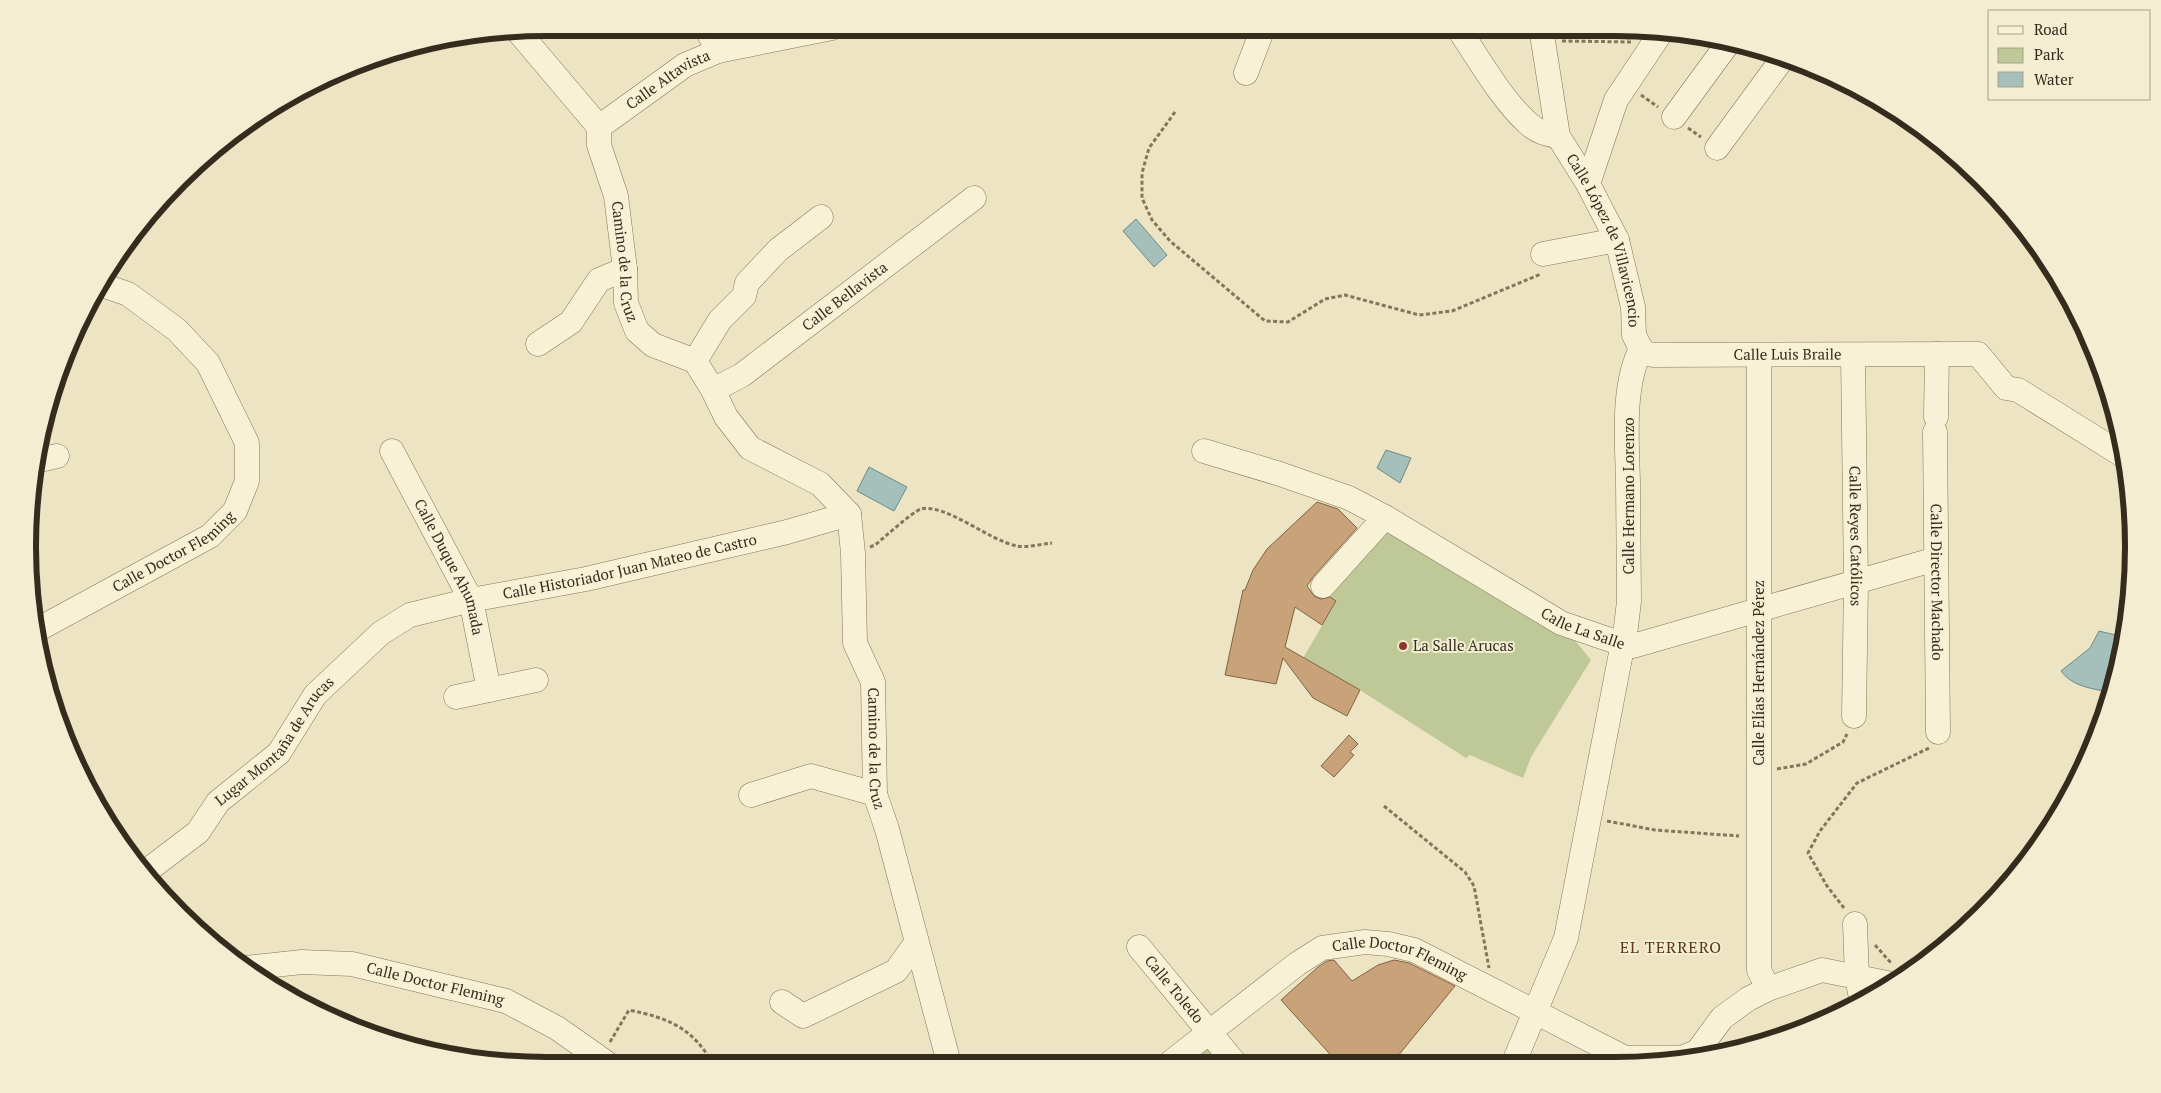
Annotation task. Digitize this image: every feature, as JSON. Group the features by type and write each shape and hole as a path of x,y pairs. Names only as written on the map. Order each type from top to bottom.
{"street":[{"path":"710,36 718,51"},
{"name":"Calle Altavista","path":"599,127 685,64 718,51 792,36"},
{"path":"1246,73 1260,36"},
{"path":"1464,36 1510,103 1530,126 1547,135 1558,136 1542,36"},
{"path":"523,37 599,127"},
{"path":"1588,184 1616,100 1647,39"},
{"path":"1674,117 1723,48"},
{"path":"1718,148 1779,63"},
{"name":"Camino de la Cruz","path":"599,127 599,145 616,196 625,269 626,303 637,331 653,345 695,361"},
{"name":"Calle López de Villavicencio","path":"1558,136 1588,184 1617,240 1633,307 1634,335 1640,349"},
{"name":"Calle Bellavista","path":"713,390 742,375 974,198"},
{"path":"821,217 778,250 747,282 744,296 720,320 695,361 713,390 726,417 750,448 820,484 849,514"},
{"path":"1542,264 1617,240"},
{"path":"538,344 571,322 600,280 625,269"},
{"name":"Calle Doctor Fleming","path":"43,627 210,536 235,511 247,481 248,443 208,363 177,330 128,294 107,287"},
{"name":"Calle Luis Braile","path":"1640,349 1653,355 1978,354 2006,388 2018,390 2116,451"},
{"name":"Calle Hermano Lorenzo","path":"1622,644 1629,602 1628,440 1630,382 1633,365 1640,349"},
{"name":"Calle Director Machado","path":"1937,354 1936,559 1938,732"},
{"name":"Calle Elías Hernández Pérez","path":"1759,355 1759,970 1768,989"},
{"name":"Calle Reyes Católicos","path":"1853,355 1856,582 1854,716"},
{"name":"Calle Duque Ahumada","path":"392,451 471,600 488,690"},
{"name":"Calle La Salle","path":"1204,451 1280,474 1349,498 1385,516 1561,623 1622,644 1566,938 1516,1057"},
{"name":"Camino de la Cruz","path":"849,514 853,553 855,643 873,682 874,794 887,829 947,1057"},
{"name":"Calle Historiador Juan Mateo de Castro","path":"410,615 471,600 586,579 787,532 849,514"},
{"path":"1323,586 1385,516"},
{"path":"1622,644 1633,646 1936,559"},
{"name":"Lugar Montaña de Arucas","path":"150,867 198,832 218,802 279,753 315,695 381,632 410,615"},
{"path":"456,697 536,680"},
{"path":"750,795 811,776 874,794"},
{"path":"1855,924 1859,988"},
{"name":"Calle Doctor Fleming","path":"1178,1057 1297,964 1322,948 1365,942 1388,944 1414,950 1622,1057"},
{"path":"782,1002 803,1016 896,972 916,943"},
{"name":"Calle Toledo","path":"1139,947 1230,1057"},
{"name":"Calle Doctor Fleming","path":"257,967 302,962 352,964 506,1001 557,1028 598,1057"},
{"path":"1702,1049 1722,1018 1748,999 1768,989 1822,970 1859,988 1891,975"}],"path":[{"path":"1568,36 1647,39"},
{"path":"1175,112 1149,148 1142,173 1142,198 1152,220 1170,241 1265,321 1288,322 1325,299 1345,295 1419,315 1452,311 1542,264"},
{"path":"853,553 876,545 919,509 932,508 971,524 994,538 1019,547 1052,543"},
{"path":"1759,772 1806,764 1843,742 1854,716"},
{"path":"1891,975 1827,886 1808,853 1820,831 1858,783 1928,749 1938,732"},
{"path":"1384,806 1466,872 1474,886 1493,991"},
{"path":"1588,818 1655,830 1760,837"},
{"path":"606,1057 629,1010 659,1016 688,1031 708,1057"}],"green space":[{"path":"1389,527 1569,633 1591,660 1531,757 1523,778 1470,755 1466,758 1360,690 1303,658 1336,602 1330,597"},
{"path":"1206,1045 1221,1057 1193,1057"}],"water":[{"path":"1136,219 1167,255 1154,267 1123,231"},
{"path":"1386,450 1411,458 1400,483 1377,468"},
{"path":"869,467 907,487 894,511 857,491"},
{"path":"2099,631 2117,635 2104,691 2075,683 2061,671 2090,648"}],"building":[{"path":"1317,502 1338,509 1357,528 1307,586 1314,596 1321,599 1330,597 1336,601 1322,625 1295,607 1285,647 1360,690 1347,716 1313,698 1283,658 1276,684 1225,675 1243,590 1245,590 1253,570 1267,549"},
{"path":"1349,735 1358,744 1350,752 1354,755 1334,777 1321,766"},
{"path":"1334,960 1352,981 1378,965 1394,960 1409,963 1455,986 1397,1057 1332,1057 1281,1000 1327,961"}],"place":[{"name":"La Salle Arucas","path":"1403,646"}],"district":[{"name":"EL TERRERO","path":"1671,947"}]}
